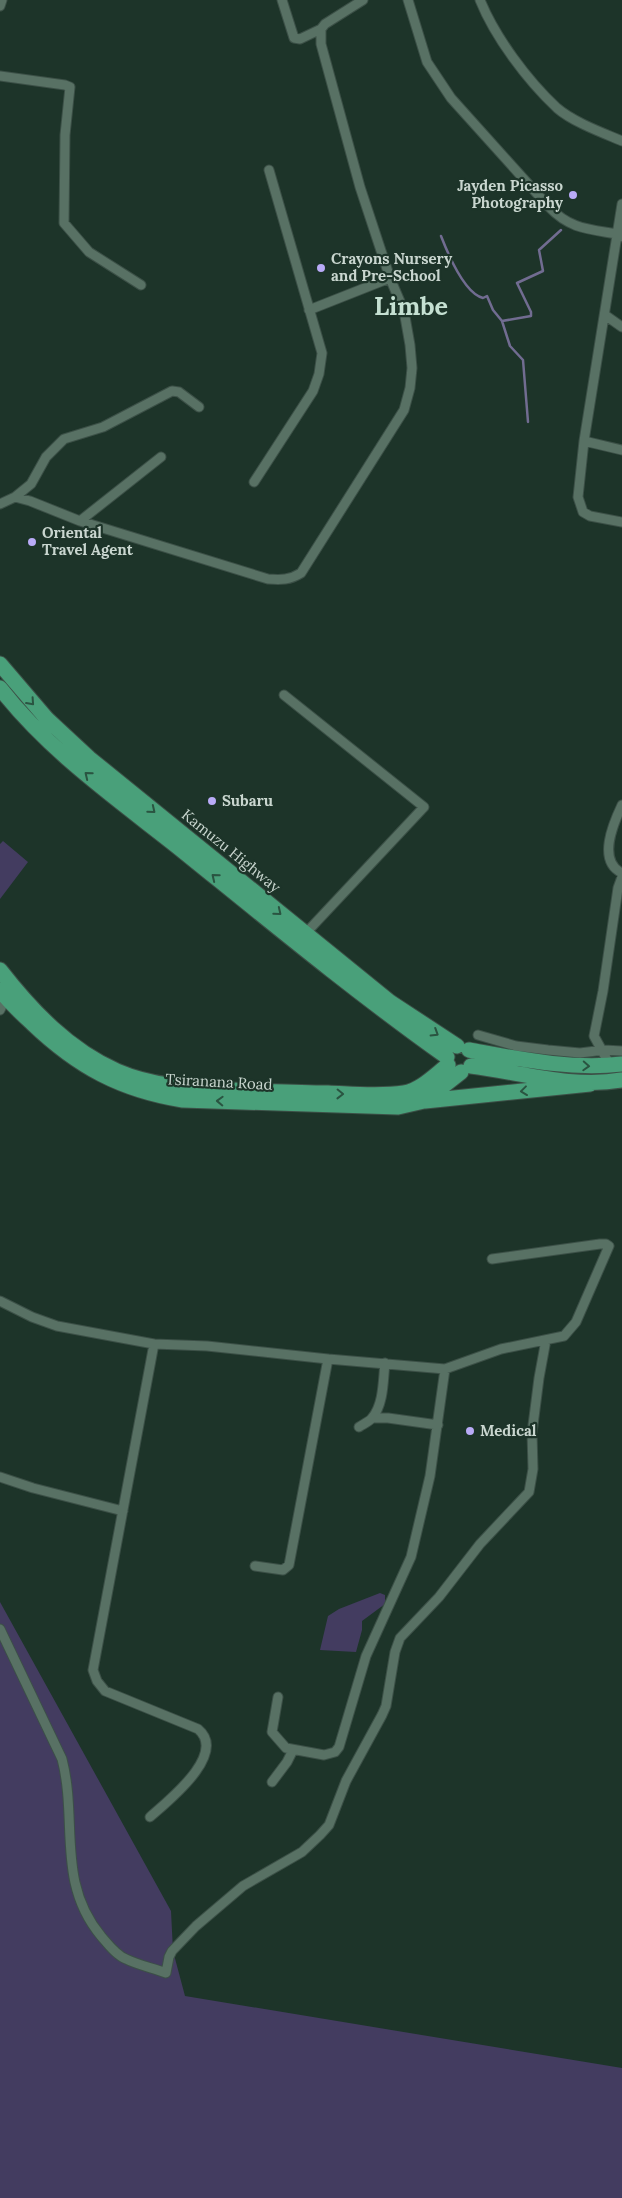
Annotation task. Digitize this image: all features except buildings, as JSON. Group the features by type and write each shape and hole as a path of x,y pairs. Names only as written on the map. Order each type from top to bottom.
{"highway":[{"name":"Kamuzu Highway","path":"0,664 47,719 89,758 459,1059 590,1066 616,1065"},
{"name":"Kamuzu Highway","path":"0,688 37,730 80,768 296,943 459,1059 552,1080 590,1084 618,1081"},
{"name":"Tsiranana Road","path":"0,970 5,996 64,1052 89,1069 115,1082 154,1095 184,1100 398,1107 424,1101 459,1059"},
{"name":"Tsiranana Road","path":"5,996 48,1024 88,1056 116,1071 146,1082 174,1087 292,1093 405,1093 416,1089 459,1059"},
{"path":"424,1101 590,1084"}],"street":[{"path":"0,6 2,0"},
{"path":"282,0 294,38 300,39 322,29"},
{"path":"15,497 80,521 268,579 283,581 294,578 302,573 404,410 410,388 410,345 404,311 390,278 360,187 321,44 322,29 325,24 363,0"},
{"path":"408,0 427,62 451,98 516,171 562,220 579,228 619,236"},
{"path":"480,0 490,24 515,60 558,109 622,141"},
{"path":"0,76 65,85 70,88 65,130 64,223 89,252 141,285"},
{"path":"254,482 313,391 322,353 269,170"},
{"path":"622,204 619,236 584,441 578,497 583,512 590,516 622,522"},
{"path":"310,310 390,278"},
{"path":"605,315 622,327"},
{"path":"0,504 15,497 31,484 46,457 64,439 103,427 172,390 179,392 199,407"},
{"path":"584,441 622,450"},
{"path":"80,521 161,457"},
{"path":"284,695 424,807 305,934"},
{"path":"618,1081 616,1065 595,1041 594,1036 603,990 618,888 622,875 609,860 608,851 622,805"},
{"path":"478,1036 516,1046 548,1050 580,1053 604,1050 622,1051"},
{"path":"0,1301 32,1317 57,1326 154,1344 207,1346 328,1360 445,1369 501,1349 564,1336 573,1328 609,1246 600,1244 492,1259"},
{"path":"0,1629 62,1759 67,1779 72,1869 77,1895 85,1913 108,1944 125,1959 166,1973 172,1951 196,1926 243,1886 302,1852 329,1825 346,1781 386,1706 395,1652 400,1638 439,1596 480,1544 529,1492 533,1469 532,1433 546,1340"},
{"path":"150,1817 184,1788 203,1758 207,1740 198,1729 105,1692 94,1675 93,1670 154,1344"},
{"path":"255,1566 283,1570 289,1565 328,1360"},
{"path":"359,1427 372,1418 380,1401 385,1363"},
{"path":"278,1697 272,1732 286,1748 330,1754 338,1747 366,1656 411,1557 430,1476 445,1369"},
{"path":"372,1418 388,1418 438,1425"},
{"path":"0,1477 33,1488 123,1511"},
{"path":"272,1782 287,1762 293,1750"}],"shaded area":[{"path":"3,841 28,862 0,899 0,844"},
{"path":"380,1593 385,1595 385,1604 362,1621 362,1630 356,1652 320,1650 328,1616 339,1609"},
{"path":"0,1602 171,1911 173,1951 185,1996 622,2068 622,2198 0,2198"}],"waterway":[{"path":"528,422 523,360 510,346 502,321 531,316 531,312 517,283 543,271 539,250 561,230"},
{"path":"441,236 452,262 463,281 476,295 483,298 487,296 493,310 502,321"}],"place":[{"name":"Jayden Picasso Photography","path":"573,195"},
{"name":"Crayons Nursery and Pre-School","path":"321,268"},
{"name":"Oriental Travel Agent","path":"32,542"},
{"name":"Subaru","path":"212,801"},
{"name":"Medical","path":"470,1431"}],"district":[{"name":"Limbe","path":"411,306"}]}
